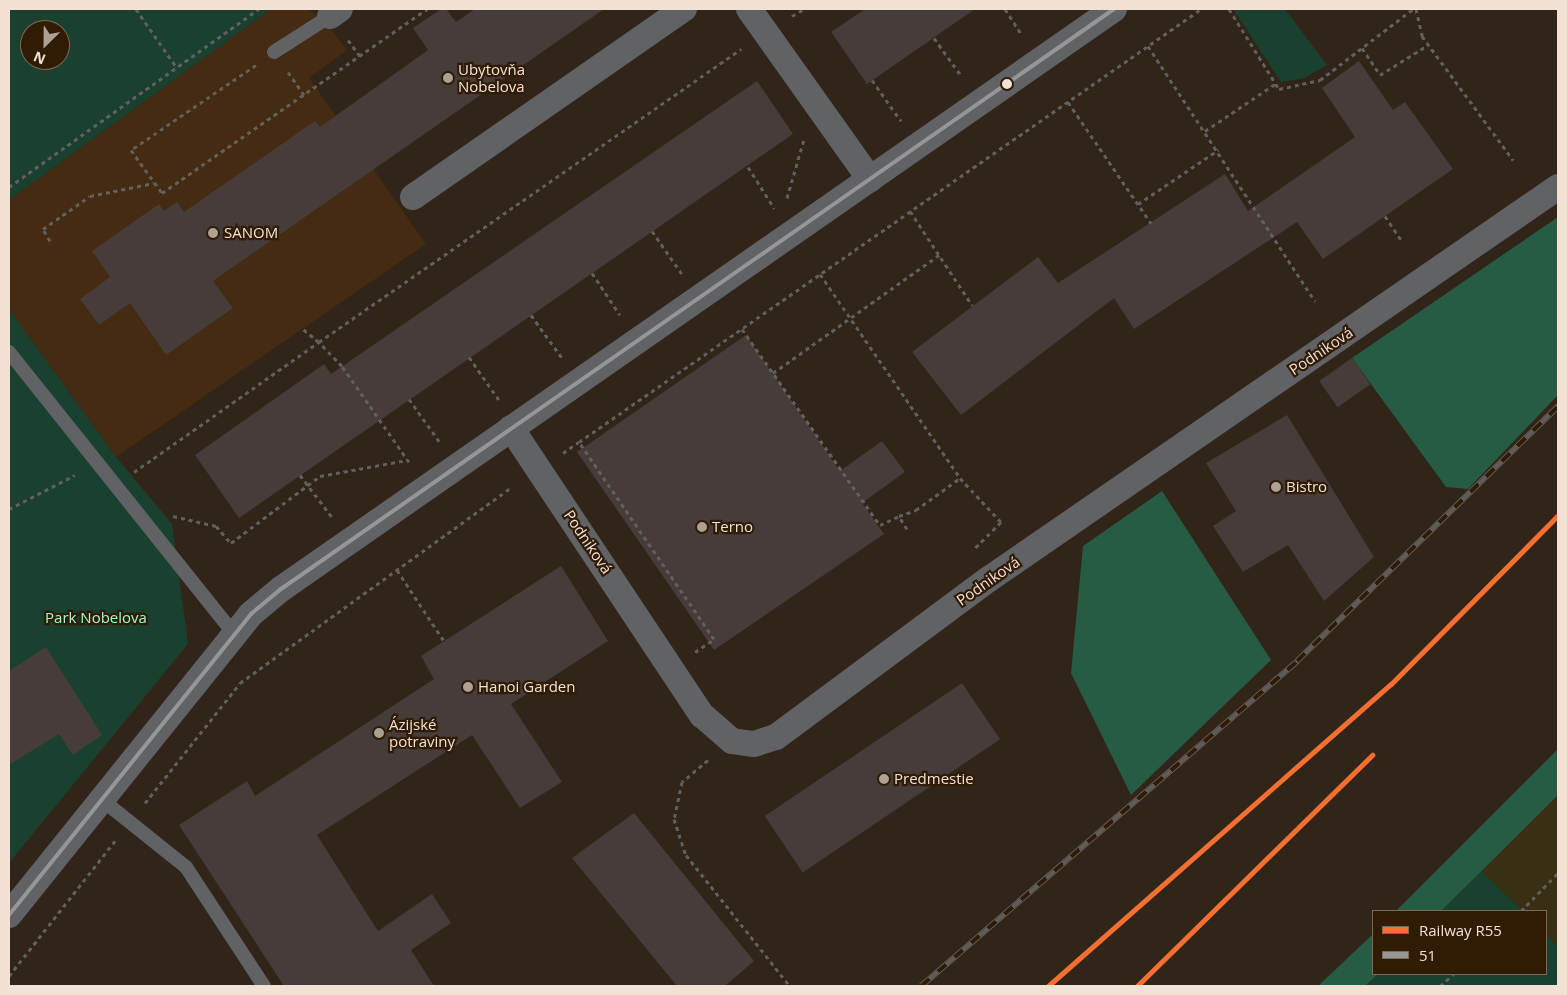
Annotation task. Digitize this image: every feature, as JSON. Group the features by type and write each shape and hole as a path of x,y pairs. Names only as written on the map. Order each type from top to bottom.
{"street":[{"path":"749,9 870,179"},
{"path":"9,915 101,799 236,636 251,614 281,589 507,416 870,179 1114,9"},
{"path":"413,197 668,13"},
{"name":"Podniková","path":"507,416 539,469 702,715 732,741 754,744 776,737 990,579 1558,187"}],"lane":[{"path":"274,52 335,12"},
{"path":"9,352 236,636"},
{"path":"101,799 186,867 264,986"}],"path":[{"path":"136,9 177,68"},
{"path":"9,187 259,9"},
{"path":"304,95 274,52 131,150 162,193 304,95 427,9"},
{"path":"1005,9 1026,40"},
{"path":"240,682 539,469 1201,9"},
{"path":"1229,9 1279,89 1320,80 1414,9 1428,45 1513,160"},
{"path":"115,485 766,32"},
{"path":"934,38 965,82"},
{"path":"1362,48 1380,75 1428,45"},
{"path":"1148,46 1218,150 1315,301"},
{"path":"872,80 906,127"},
{"path":"1205,131 1275,84"},
{"path":"1068,102 1151,223"},
{"path":"786,204 804,139"},
{"path":"1138,204 1218,150"},
{"path":"748,167 779,217"},
{"path":"50,241 42,229 90,196 154,183"},
{"path":"910,212 972,305"},
{"path":"1385,216 1401,240"},
{"path":"652,231 685,279"},
{"path":"773,373 940,255"},
{"path":"592,273 623,320"},
{"path":"820,274 960,478 1001,522 973,551"},
{"path":"531,315 565,362"},
{"path":"303,329 319,342 342,366 414,469"},
{"path":"742,329 880,525 916,510 960,478"},
{"path":"469,357 507,416"},
{"path":"409,399 443,448"},
{"path":"579,442 714,639"},
{"path":"132,506 216,526 231,543 320,476 407,460"},
{"path":"9,509 98,464"},
{"path":"300,475 338,525"},
{"path":"899,516 907,529"},
{"path":"397,570 444,641"},
{"path":"732,741 682,782 674,819 686,855 790,986"},
{"path":"1522,910 1558,873"},
{"path":"1440,986 1453,975"}],"shaded area":[{"name":"SANOM","path":"271,9 307,9 324,20 347,50 309,78 426,244 116,457 9,309 9,200"}],"green space":[{"path":"9,9 271,9 9,200"},
{"path":"1233,9 1285,9 1327,65 1304,78 1281,82"},
{"path":"1558,217 1558,395 1468,489 1446,487 1352,358"},
{"name":"Park Nobelova","path":"9,309 116,457 172,524 188,644 9,863"},
{"path":"1162,491 1271,660 1131,795 1071,673 1083,546"},
{"path":"1558,749 1558,796 1442,910 1397,910"},
{"path":"1482,871 1522,910 1442,910"},
{"path":"1372,935 1372,975 1377,975 1365,986 1318,986"},
{"path":"1547,935 1558,946 1558,986 1365,986 1377,975 1547,975"}],"sand":[{"path":"1558,795 1558,946 1547,935 1547,910 1522,910 1482,871"}],"building":[{"path":"441,9 446,9 456,22 475,9 604,9 213,281 233,308 166,355 130,303 99,325 80,299 110,277 92,251 159,204 164,211 177,202 184,212 315,121 320,127 428,50 413,28"},
{"path":"865,9 975,9 867,84 831,32"},
{"path":"1359,61 1393,110 1405,102 1453,169 1323,259 1297,222 1134,329 1114,298 961,415 912,352 1038,257 1058,283 1225,174 1248,211 1355,137 1322,88"},
{"path":"757,81 793,134 239,518 195,455 324,364 331,374"},
{"path":"746,335 840,471 882,441 905,472 862,503 884,534 714,650 577,452"},
{"path":"1352,358 1370,384 1338,407 1319,381"},
{"name":"Bistro","path":"1287,415 1374,557 1324,601 1288,545 1243,572 1213,526 1236,511 1206,463"},
{"path":"561,566 608,641 511,704 562,782 520,808 472,735 317,835 378,931 432,894 451,923 411,950 434,986 284,986 179,825 247,781 255,796 434,679 421,656"},
{"path":"46,647 102,735 73,755 59,734 9,765 9,671"},
{"name":"Predmestie","path":"962,683 1000,739 803,872 765,816"},
{"path":"634,813 754,961 725,986 677,986 572,858"}],"railway":[{"path":"921,986 1297,661 1558,406"}],"rail line":[{"name":"R55","path":"1048,986 1391,684 1558,515"},
{"name":"R55","path":"1137,986 1372,755"}],"transit line":[{"name":"51","path":"9,915 251,614 281,589 1114,9"}],"place":[{"name":"Ubytovňa Nobelova","path":"448,78"},
{"name":"SANOM","path":"213,233"},
{"name":"Bistro","path":"1276,487"},
{"name":"Terno","path":"702,527"},
{"name":"Hanoi Garden","path":"468,687"},
{"name":"Ázijské potraviny","path":"379,733"},
{"name":"Predmestie","path":"884,779"}]}
